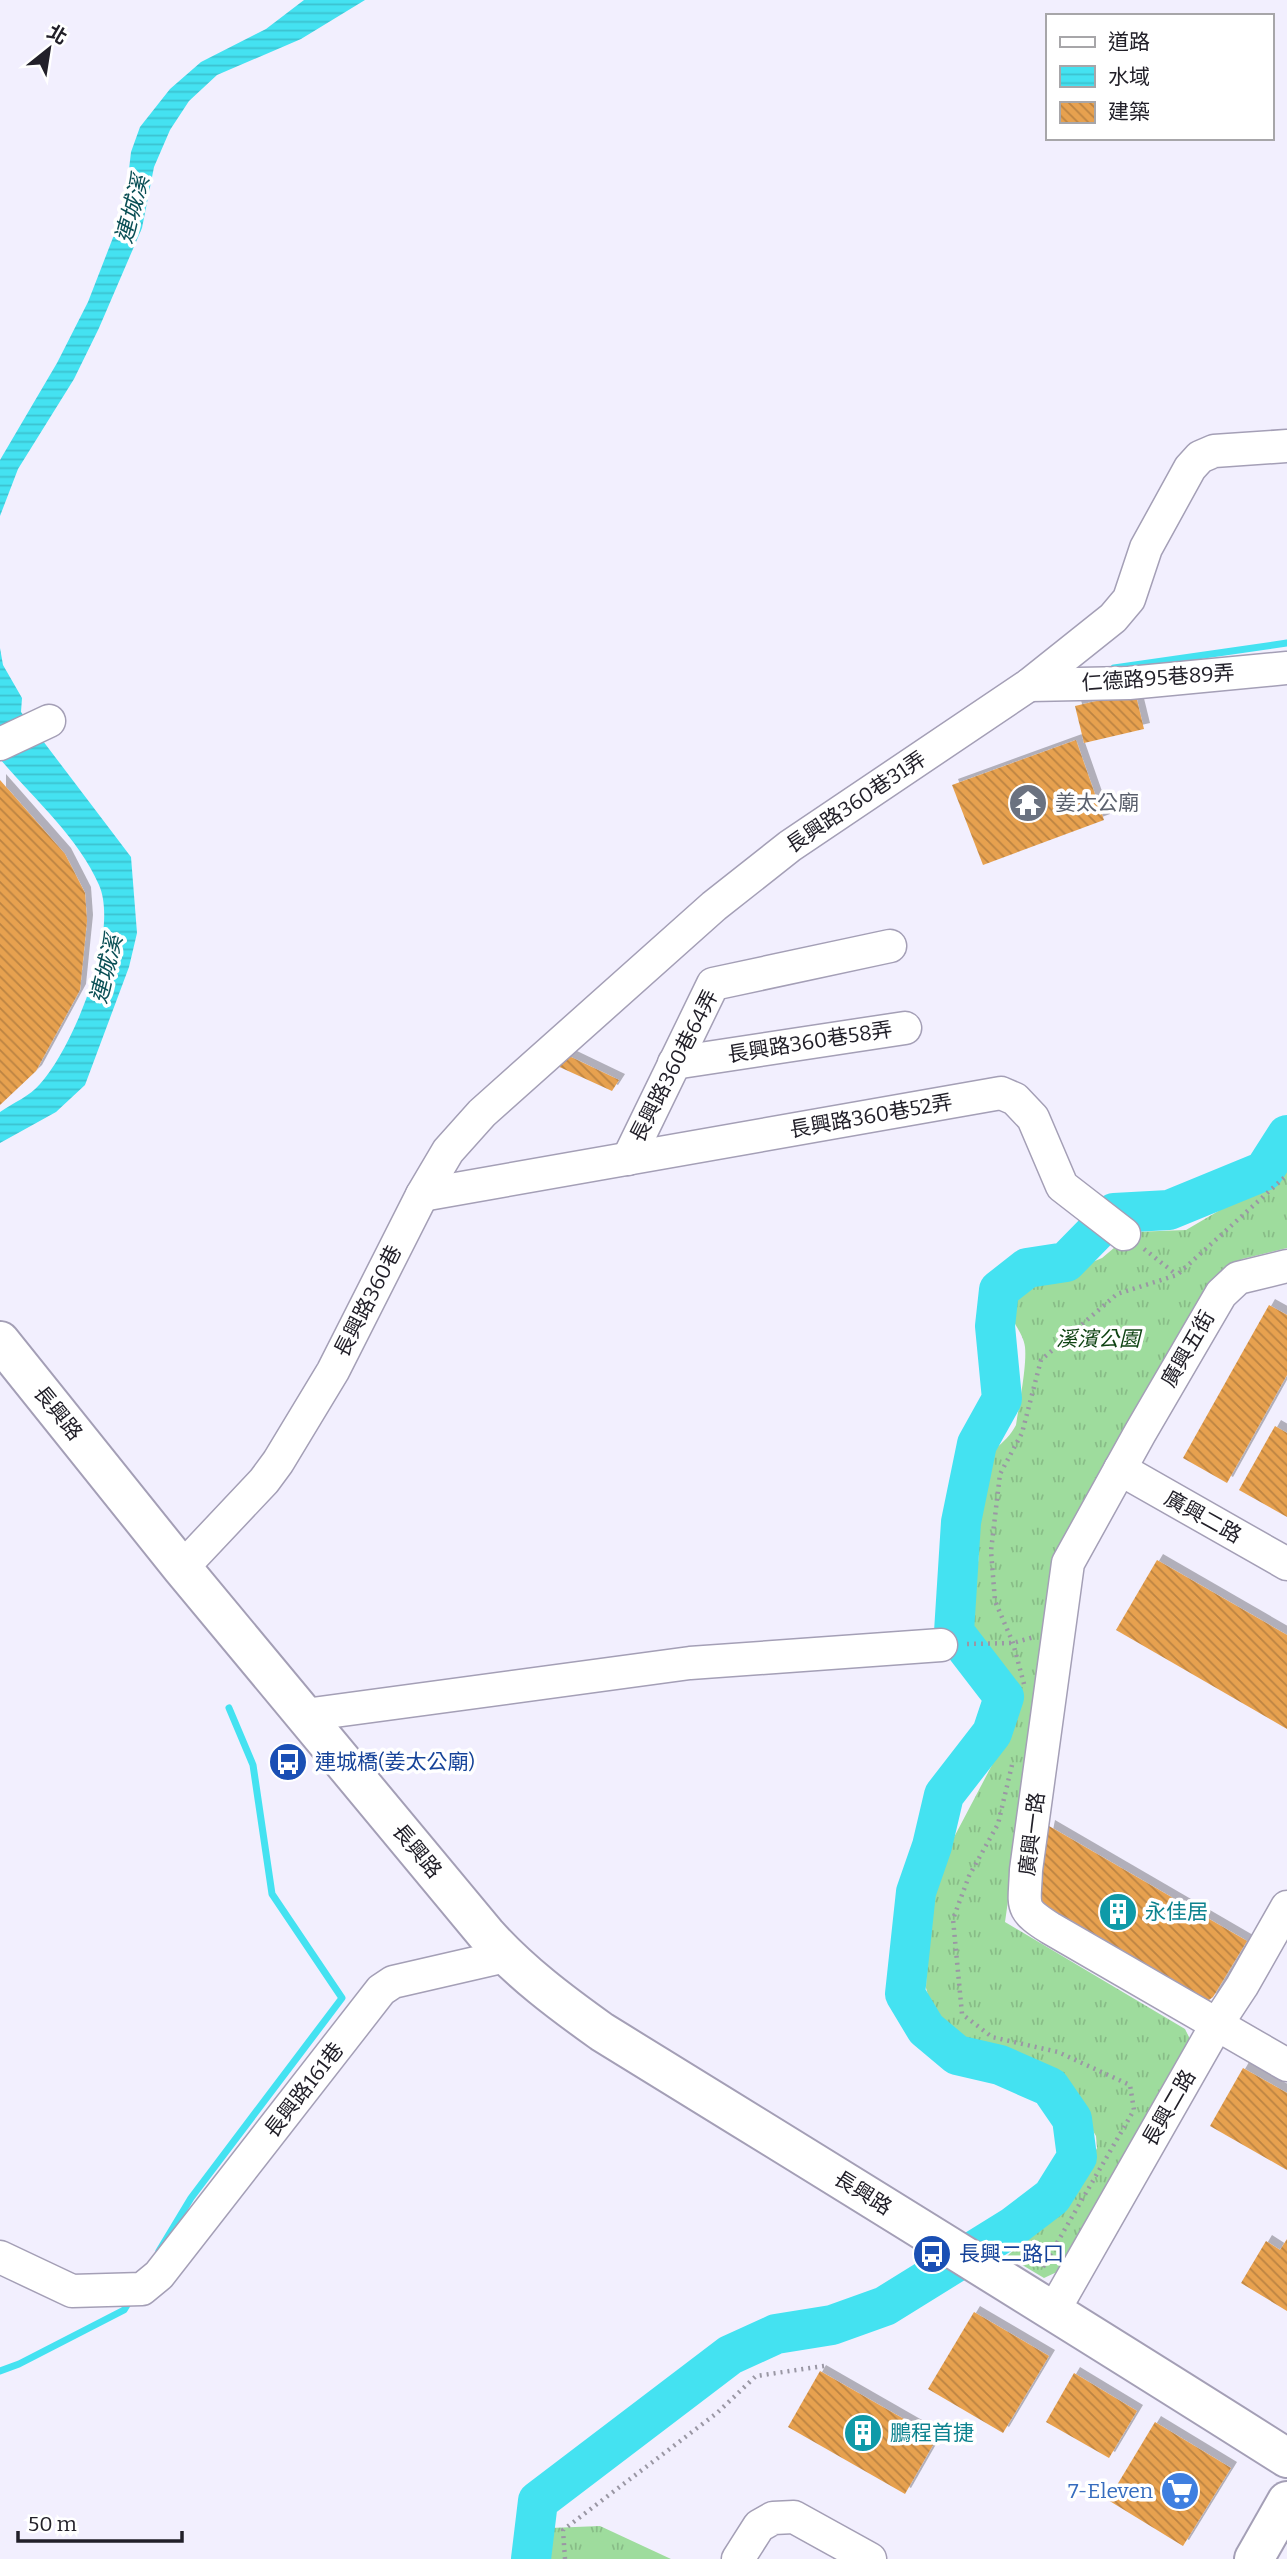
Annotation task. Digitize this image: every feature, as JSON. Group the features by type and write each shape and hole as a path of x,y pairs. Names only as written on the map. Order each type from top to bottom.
{"main road":[{"name":"長興路","path":"0,1341 182,1568 506,1956 546,1992 602,2032 1054,2310"},
{"path":"1054,2310 1287,2458"},
{"path":"1254,2559 1287,2501"}],"street":[{"name":"長興路360巷31弄","path":"422,1195 448,1151 482,1112 714,906 790,846 1029,685 1099,630 1129,599 1146,548 1190,468 1200,457 1214,451 1287,446"},
{"name":"仁德路95巷89弄","path":"1029,685 1129,683 1287,668"},
{"path":"0,744 49,721"},
{"name":"長興路360巷64弄","path":"628,1159 713,984 891,946"},
{"name":"長興路360巷58弄","path":"674,1063 905,1028"},
{"name":"長興路360巷52弄","path":"628,1159 1002,1093 1015,1099 1033,1118 1062,1185 1124,1234"},
{"path":"422,1195 628,1159"},
{"name":"長興路360巷","path":"182,1568 264,1481 278,1462 333,1371 422,1195"},
{"name":"廣興五街","path":"1120,1469 1221,1294 1238,1278 1287,1266"},
{"name":"廣興二路","path":"1120,1469 1287,1564"},
{"name":"廣興一路","path":"1120,1469 1068,1563 1026,1870 1025,1904 1029,1915 1287,2065"},
{"path":"304,1715 690,1662 941,1645"},
{"name":"長興二路","path":"1054,2310 1287,1907"},
{"name":"長興路161巷","path":"0,2257 72,2291 142,2289 159,2274 381,1990 393,1982 506,1956"},
{"path":"738,2559 759,2526 773,2518 794,2517 870,2559"}],"path":[{"path":"1124,1234 1177,1275"},
{"path":"941,1645 1013,1643 1058,1629"},
{"path":"565,2559 563,2530 717,2413 756,2376 824,2366"}],"green space":[{"name":"溪濱公園","path":"1287,1155 1287,1248 1242,1259 1225,1270 1057,1556 1005,1922 1185,2029 1189,2037 1189,2047 1059,2271 1044,2278 1007,2256 1067,2202 1097,2148 1096,2136 1073,2097 1050,2073 1015,2057 977,2054 952,2040 937,2026 926,1988 928,1924 932,1894 942,1860 1011,1729 1017,1708 1008,1682 982,1657 971,1614 979,1555 977,1473 1016,1425 1024,1375 1025,1347 1012,1318 1010,1305 1018,1293 1102,1258 1133,1232 1186,1230 1261,1186 1282,1166"},
{"path":"600,2526 671,2559 543,2559 550,2528"}],"water":[{"name":"連城溪","path":"304,0 365,0 301,39 217,75 189,101 170,130 154,167 142,228 99,328 74,379 18,469 0,516 0,460 57,363 88,302 114,235 127,187 131,152 140,127 170,89 201,62 266,29"},
{"name":"連城溪","path":"0,648 3,665 22,698 21,712 131,857 137,933 129,967 85,1085 56,1112 0,1143 0,1112 40,1084 53,1067 79,1018 98,960 104,906 99,885 79,851 0,759"}],"building":[{"path":"1135,692 1144,729 1084,743 1075,706"},
{"name":"姜太公廟","path":"1076,740 1104,820 983,865 952,785"},
{"path":"0,780 65,854 85,893 87,921 80,990 36,1071 0,1105"},
{"path":"546,1045 619,1080 612,1091 542,1059"},
{"path":"1269,1305 1287,1315 1287,1375 1227,1483 1183,1458"},
{"path":"1275,1426 1287,1433 1287,1517 1239,1490"},
{"path":"1157,1560 1287,1635 1287,1729 1116,1630"},
{"name":"永佳居","path":"1049,1826 1247,1941 1213,1997 1205,2003 1041,1916 1035,1896"},
{"path":"1243,2068 1287,2093 1287,2170 1210,2126"},
{"path":"1287,2239 1287,2311 1241,2283 1266,2241 1280,2250"},
{"path":"974,2312 1049,2356 1003,2433 928,2389"},
{"name":"鵬程首捷","path":"820,2371 937,2438 905,2494 788,2427"},
{"path":"1074,2373 1137,2411 1109,2458 1046,2422"},
{"path":"1155,2422 1231,2468 1183,2546 1108,2500"}],"waterway":[{"path":"1114,668 1287,643"},
{"path":"531,2559 538,2501 730,2355 776,2334 832,2325 885,2306 1014,2226 1052,2197 1077,2157 1072,2119 1050,2087 1000,2065 957,2055 926,2029 905,1994 916,1892 932,1846 944,1795 992,1733 1004,1697 954,1632 961,1522 977,1444 1002,1399 995,1326 999,1290 1027,1268 1066,1262 1114,1213 1169,1210 1264,1171 1287,1135"},
{"path":"159,2251 191,2198 342,1998 272,1894 253,1765 229,1708"},
{"path":"0,2371 19,2364 124,2310 132,2297"}],"place":[{"name":"姜太公廟","path":"1028,803"},
{"name":"連城橋(姜太公廟)","path":"288,1762"},
{"name":"永佳居","path":"1118,1912"},
{"name":"長興二路口","path":"932,2254"},
{"name":"鵬程首捷","path":"863,2433"},
{"name":"7-Eleven","path":"1180,2491"}]}
